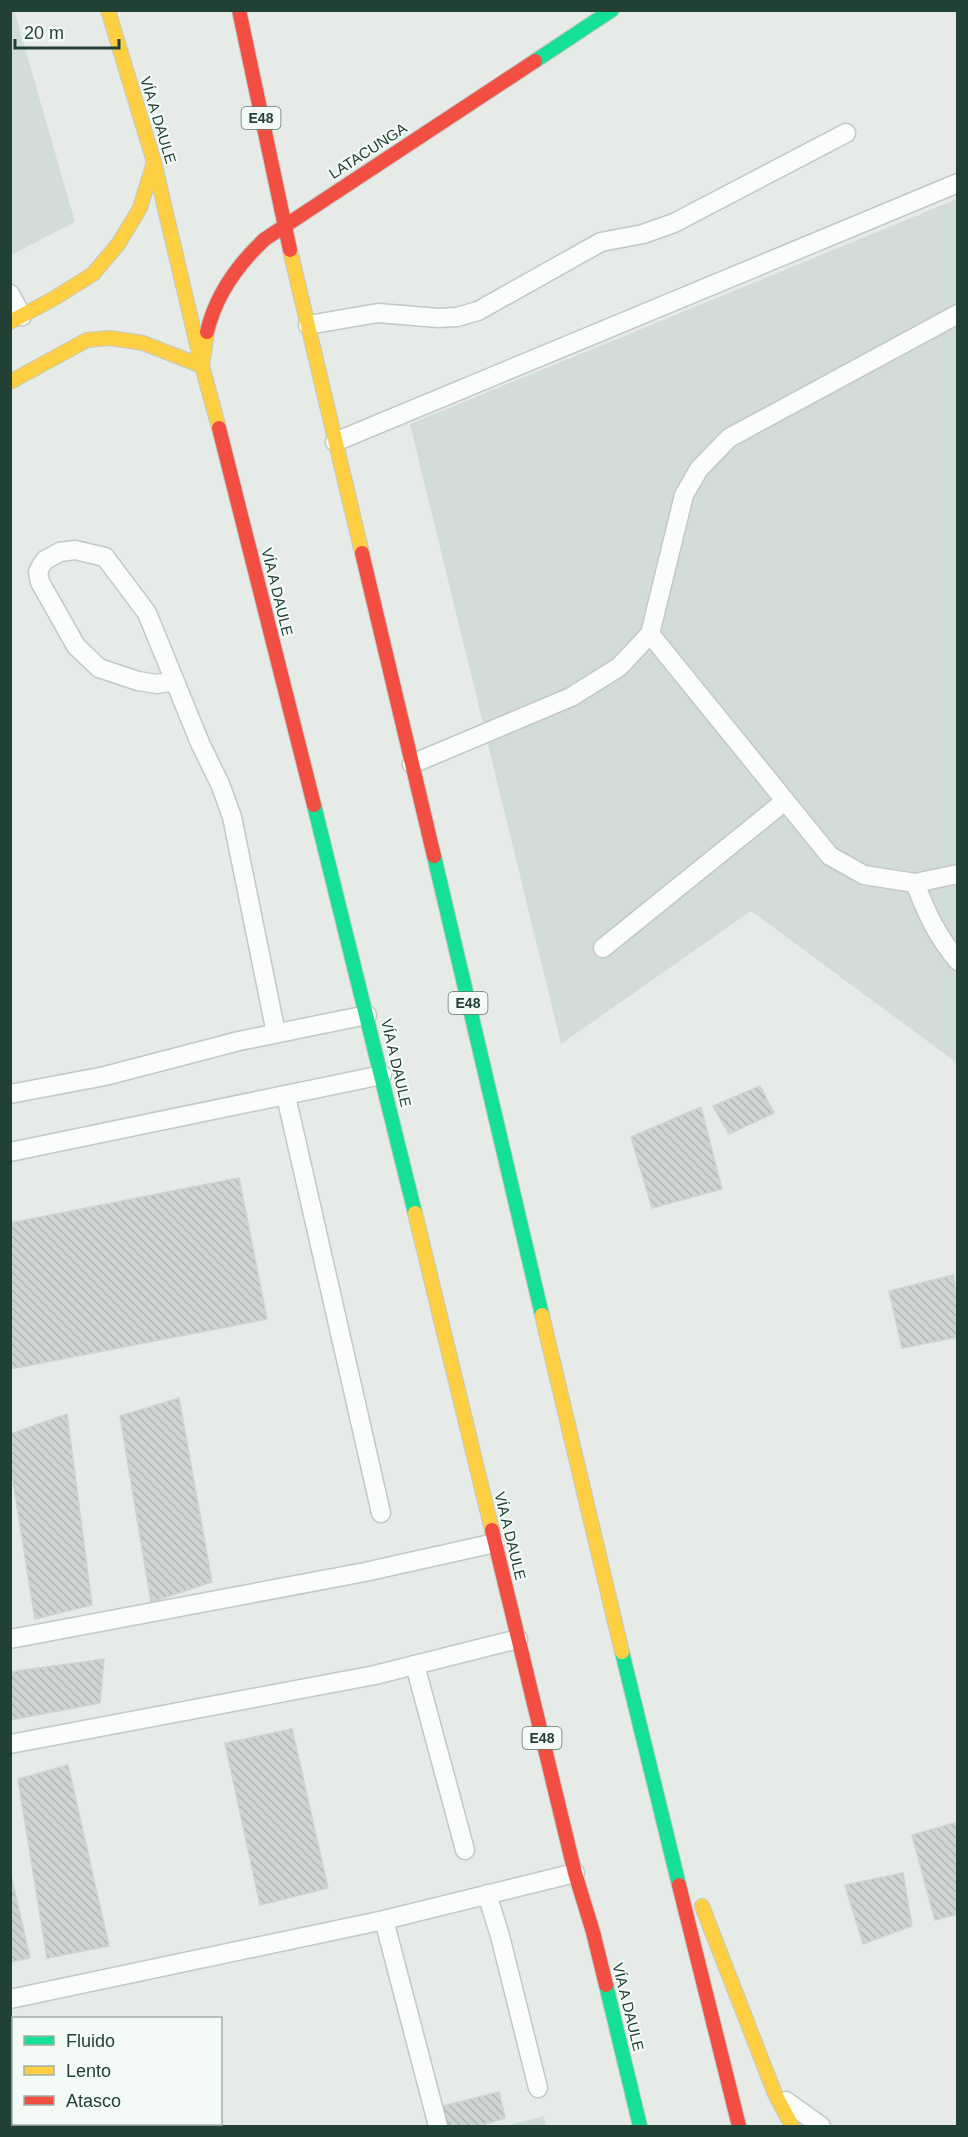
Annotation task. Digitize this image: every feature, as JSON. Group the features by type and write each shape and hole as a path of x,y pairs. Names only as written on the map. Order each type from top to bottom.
{"main road":[{"name":"VÍA A DAULE","path":"108,10 154,162 202,366 367,1014 575,1873 593,1932 640,2127"},
{"name":"E48","path":"239,10 284,226 335,442 653,1780 739,2127"},
{"name":"LATACUNGA","path":"202,366 208,324 224,285 250,252 284,226 612,10"},
{"path":"16,319 93,274 119,243 140,208 154,162"},
{"path":"10,382 87,340 110,338 143,343 202,366"},
{"path":"653,1780 776,2094 792,2127"},
{"path":"776,2094 784,2127"}],"lane":[{"path":"308,326 378,314 438,318 457,317 478,311 601,242 643,234 674,223 846,134"},
{"path":"335,442 957,183"},
{"path":"10,294 16,319"},
{"path":"412,764 571,697 619,667 650,634 684,495 699,469 721,446 729,438 957,314"},
{"path":"174,681 157,684 138,681 99,668 76,646 40,582 38,572 45,560 60,552 75,550 105,557 147,613 200,743 220,783 232,817 276,1033"},
{"path":"650,634 830,856 864,875 915,883 957,874"},
{"path":"603,948 785,801"},
{"path":"915,883 931,923 957,962"},
{"path":"10,1094 105,1076 276,1033 367,1014"},
{"path":"10,1152 382,1075"},
{"path":"286,1096 381,1513"},
{"path":"10,1639 365,1572 495,1543"},
{"path":"10,1744 375,1675 518,1639"},
{"path":"415,1665 465,1850"},
{"path":"10,1999 384,1920 575,1873"},
{"path":"487,1894 500,1936 538,2088"},
{"path":"384,1920 438,2127"},
{"path":"776,2094 821,2127"}],"shaded area":[{"path":"14,10 75,222 11,255 10,11"},
{"path":"957,199 957,1063 751,911 561,1044 410,424"},
{"path":"544,2116 546,2126 505,2126"}],"building":[{"path":"760,1086 774,1113 729,1134 713,1106"},
{"path":"701,1107 722,1189 652,1208 631,1137"},
{"path":"239,1178 267,1319 10,1369 10,1223"},
{"path":"953,1275 958,1303 958,1337 902,1348 889,1291"},
{"path":"179,1398 212,1582 151,1602 120,1416"},
{"path":"67,1414 92,1605 35,1619 10,1463 10,1434"},
{"path":"104,1659 100,1703 10,1720 10,1672"},
{"path":"292,1729 328,1888 260,1905 225,1743"},
{"path":"68,1765 109,1946 47,1958 18,1779"},
{"path":"958,1822 958,1914 935,1920 912,1835"},
{"path":"10,1871 30,1958 10,1962"},
{"path":"903,1873 912,1926 863,1944 845,1885"},
{"path":"499,2092 505,2118 479,2126 445,2126 439,2107"}],"traffic: fast":[{"path":"535,61 612,10"},
{"path":"314,805 415,1213"},
{"path":"434,856 542,1315"},
{"path":"622,1652 679,1885"},
{"path":"606,1985 640,2126"}],"traffic: slow":[{"path":"108,10 154,162 219,428"},
{"path":"10,322 93,274 119,243 140,208 154,162"},
{"path":"290,250 362,553"},
{"path":"10,382 87,340 110,338 143,343 202,366 207,332"},
{"path":"415,1213 492,1530"},
{"path":"542,1315 622,1652"},
{"path":"702,1906 775,2094 792,2126"}],"traffic: jam":[{"path":"239,10 290,250"},
{"path":"207,332 216,305 229,281 245,259 265,239 535,61"},
{"path":"219,428 314,805"},
{"path":"362,553 434,856"},
{"path":"492,1530 575,1873 606,1985"},
{"path":"679,1885 739,2126"}]}
